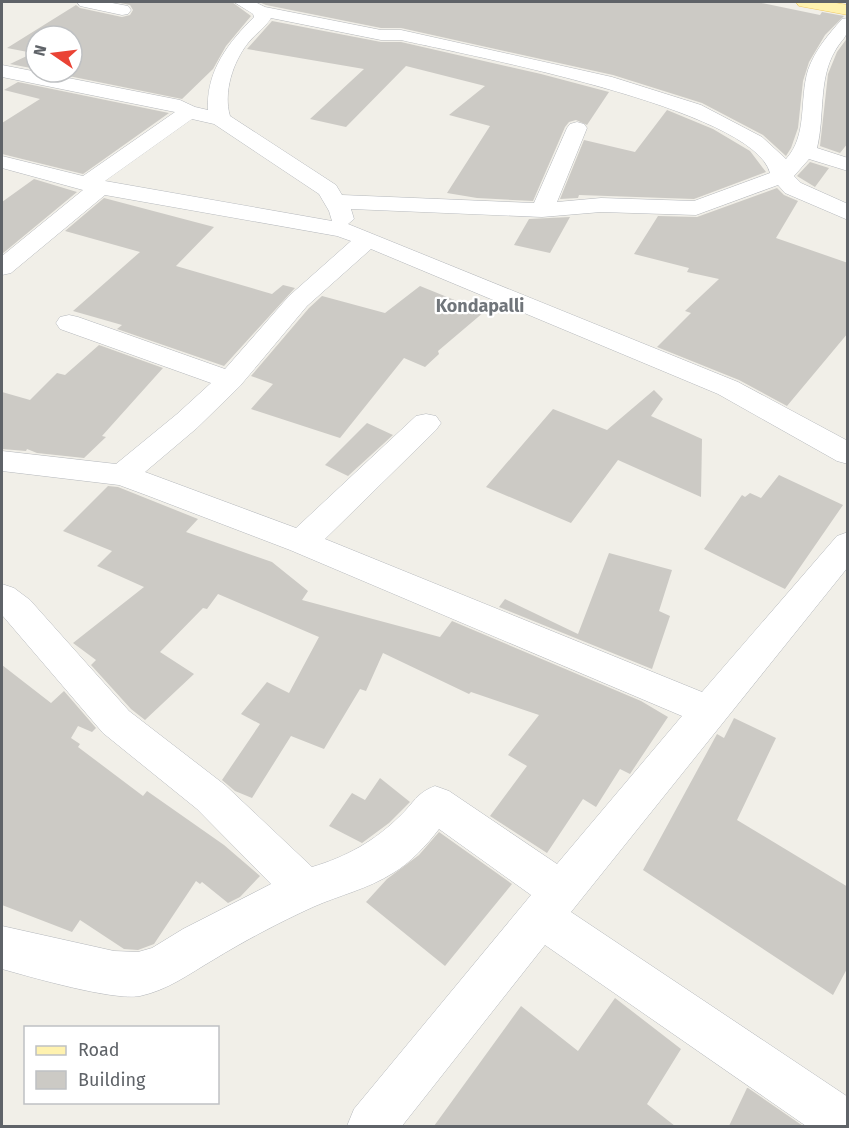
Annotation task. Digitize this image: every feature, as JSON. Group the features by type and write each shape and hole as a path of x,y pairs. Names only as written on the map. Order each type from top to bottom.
{"main road":[{"path":"805,2 848,10"}],"street":[{"path":"86,2 122,10"},
{"path":"241,2 260,11 381,34 401,35 552,68 605,81 694,109 754,141 779,165 782,176 793,188 848,213"},
{"path":"220,119 216,109 219,84 239,42 263,18 260,11"},
{"path":"334,201 542,210 601,205 696,208 782,176 804,151 810,134 814,87 818,70 826,50 848,23"},
{"path":"2,71 180,106 188,112 220,119 328,190 341,211 342,230"},
{"path":"2,268 93,185 188,112"},
{"path":"542,210 577,128"},
{"path":"804,151 848,165"},
{"path":"2,162 93,185 342,230 728,388 848,454"},
{"path":"123,475 187,421 230,380 298,301 368,239"},
{"path":"69,323 230,380"},
{"path":"301,542 426,423"},
{"path":"2,460 123,475 301,542 707,710"},
{"path":"371,1126 552,905 707,710 848,544"},
{"path":"2,597 18,609 116,722 211,796 306,889"},
{"path":"2,948 114,973 138,974 162,967 198,944 306,889 341,878 380,859 415,830 435,804 552,905 848,1126"}],"building":[{"path":"116,2 232,2 251,16 226,46 213,69 182,99 84,79 84,24 46,24 76,5 80,8 122,17 130,15 133,10 130,5"},
{"path":"259,2 757,2 820,15 822,12 844,16 825,35 809,62 803,81 798,128 786,156 763,135 702,103 613,75 401,28 381,28"},
{"path":"272,21 381,42 401,42 609,92 587,125 576,120 569,122 565,127 533,201 477,198 447,193 490,126 449,115 485,86 406,66 346,127 310,119 364,69 247,49"},
{"path":"24,37 24,51 7,48"},
{"path":"848,37 848,143 840,153 820,146 828,74 837,52"},
{"path":"24,57 24,67 10,64"},
{"path":"18,82 169,113 83,174 2,154 2,123 40,99 4,90"},
{"path":"667,110 713,129 750,151 766,172 694,199 579,195 578,198 560,199 584,140 635,152"},
{"path":"810,162 829,168 815,187 797,176"},
{"path":"34,179 77,192 2,254 2,202"},
{"path":"777,188 784,195 798,201 776,238 848,263 848,333 787,406 739,380 657,347 691,313 685,311 719,279 687,272 689,268 634,254 658,216 697,217"},
{"path":"104,198 214,227 176,266 272,294 283,285 295,288 224,366 117,329 122,325 73,311 140,252 65,231"},
{"path":"570,217 550,253 514,245 529,219"},
{"path":"420,286 484,312 438,351 439,354 425,367 404,358 340,438 251,409 273,384 251,376 322,296 385,313"},
{"path":"99,345 163,368 102,436 106,437 84,458 37,453 27,449 26,451 2,449 2,392 30,400 57,373 65,375"},
{"path":"654,390 663,399 651,416 702,439 701,497 618,460 571,523 486,487 553,409 607,430"},
{"path":"367,423 393,435 348,476 325,465"},
{"path":"779,475 843,505 785,589 704,549 742,495 745,497 750,493 761,498"},
{"path":"108,486 118,487 198,519 186,532 272,562 308,591 302,600 440,637 452,621 641,701 668,717 630,774 620,769 596,807 583,799 547,853 490,816 527,766 508,755 539,715 471,692 469,694 383,653 366,691 360,689 324,749 291,736 252,798 235,791 222,780 260,724 241,714 267,682 289,693 319,637 218,594 207,609 203,608 160,652 194,674 145,720 131,709 91,665 96,660 73,643 144,587 97,566 112,551 63,531"},
{"path":"609,553 672,570 659,611 670,616 652,669 499,607 505,599 578,634"},
{"path":"2,665 51,703 64,691 96,728 92,732 78,726 71,738 80,744 78,747 143,796 147,791 224,845 260,876 240,897 228,903 202,882 200,884 196,881 154,944 138,950 124,949 80,920 72,932 2,905"},
{"path":"734,718 776,738 737,820 848,887 848,967 833,995 643,870 717,734 724,738"},
{"path":"380,778 410,802 389,823 362,843 329,826 352,793 365,800"},
{"path":"439,832 512,884 445,966 366,902 387,879 419,855"},
{"path":"615,998 681,1049 647,1104 675,1126 434,1126 521,1006 578,1051"},
{"path":"748,1088 803,1126 729,1126"}],"district":[{"name":"Kondapalli","path":"480,306"}]}
